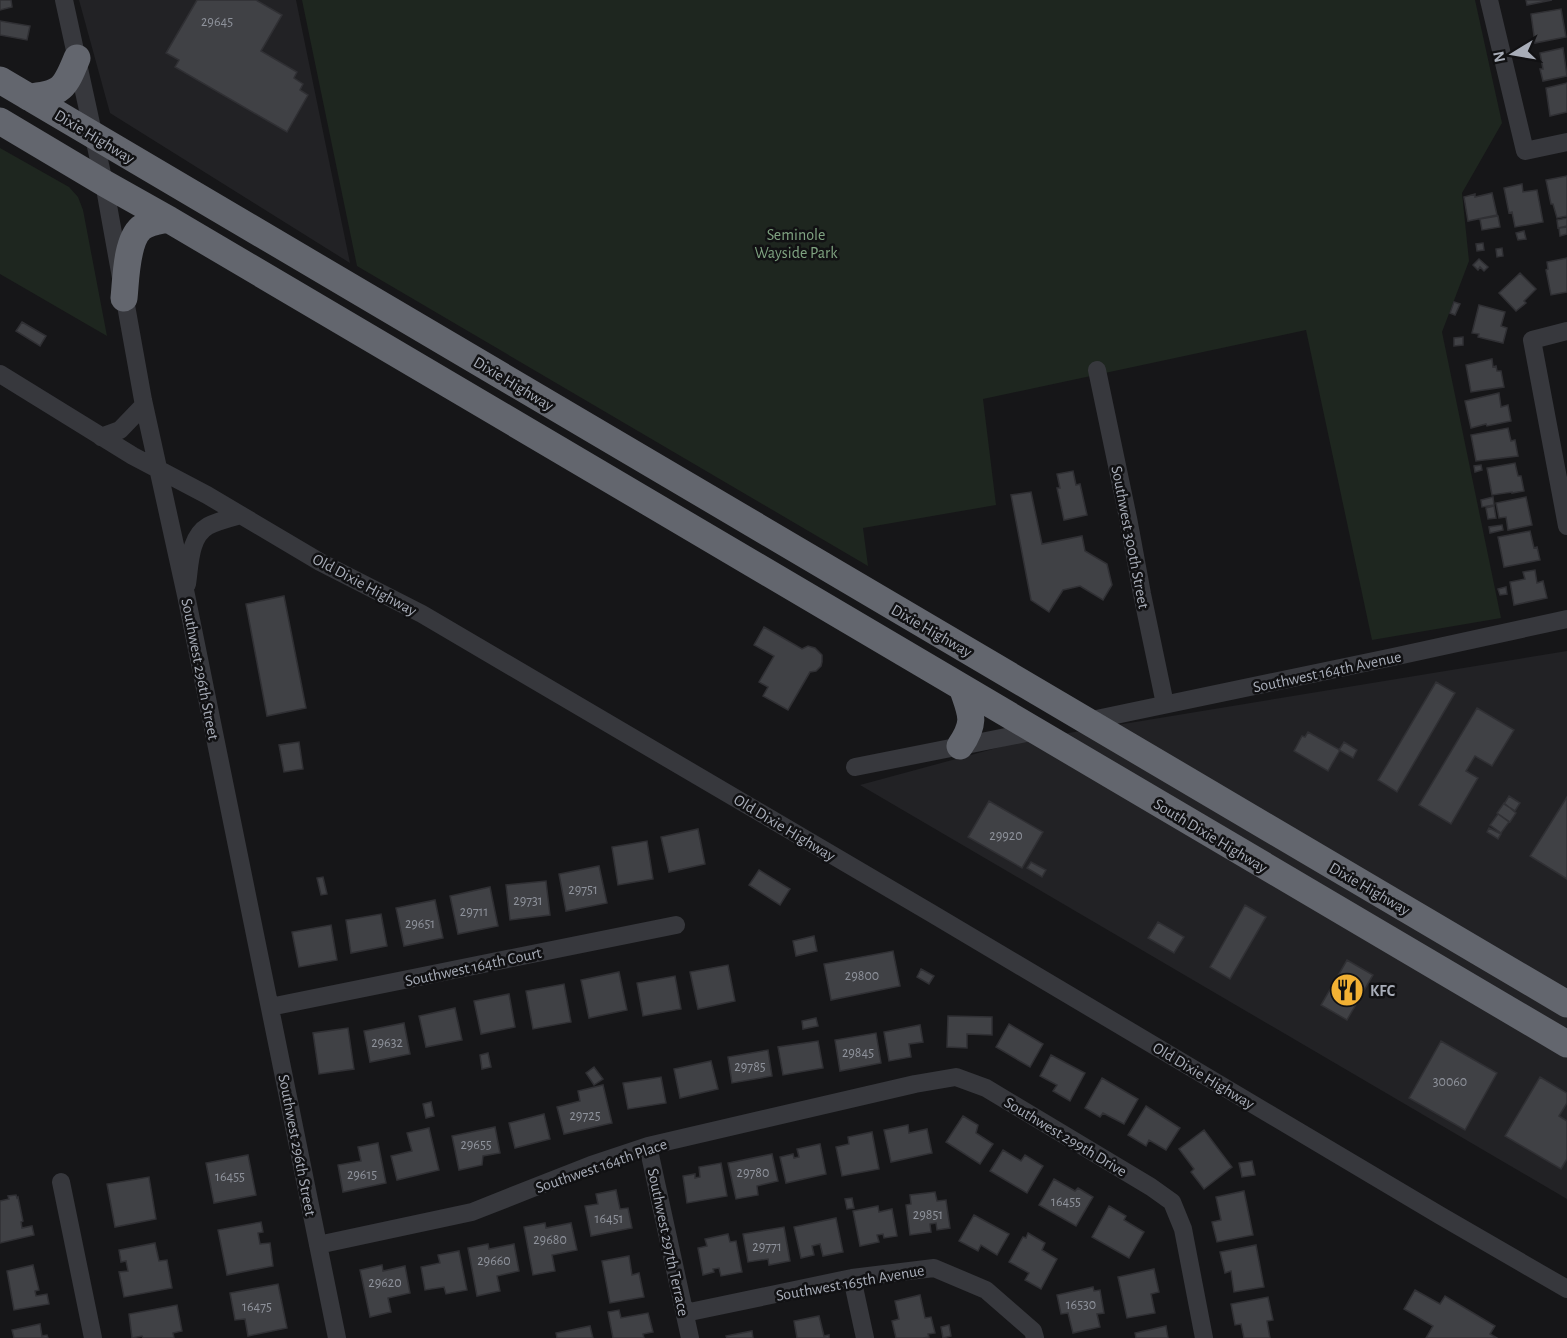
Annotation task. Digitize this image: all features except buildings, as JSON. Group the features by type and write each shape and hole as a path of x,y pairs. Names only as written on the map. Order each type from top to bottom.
{"highway":[{"path":"28,97 43,96 59,90 69,80 77,58"},
{"name":"Dixie Highway","path":"0,80 1028,686"},
{"path":"0,102 66,138 94,135"},
{"path":"0,121 576,461 586,454 596,453 740,535 793,548"},
{"path":"104,183 139,184 148,187 335,295 386,308"},
{"path":"124,298 130,246 136,233 151,223 168,219"},
{"path":"369,338 422,348 552,427 571,427 577,420"},
{"name":"Dixie Highway","path":"576,461 880,639"},
{"name":"South Dixie Highway","path":"880,639 1485,996"},
{"path":"960,747 968,735 971,717 953,681 976,675 1027,707 1057,722 1087,721"},
{"name":"South Dixie Highway","path":"1028,686 1172,772"},
{"path":"1036,731 1064,735 1095,748 1144,774 1172,772"},
{"name":"Dixie Highway","path":"1172,772 1567,1004"},
{"path":"1485,996 1527,1002 1567,1025"},
{"path":"1485,996 1567,1044"}],"street":[{"name":"Southwest 296th Street","path":"64,0 104,183 144,405 186,595 337,1338"},
{"path":"1489,0 1525,151 1567,142"},
{"path":"1567,331 1533,340 1567,523"},
{"name":"Southwest 300th Street","path":"1097,370 1165,704"},
{"name":"Old Dixie Highway","path":"0,374 101,437 207,495 320,562 432,620 1567,1289"},
{"path":"101,437 120,430 144,405"},
{"path":"186,595 193,544 199,534 207,527 241,515"},
{"name":"Southwest 164th Avenue","path":"1087,721 1567,619"},
{"path":"855,767 1036,731"},
{"name":"Southwest 164th Court","path":"270,1007 676,924"},
{"name":"Southwest 164th Place","path":"318,1245 472,1212 648,1146 915,1084 956,1077"},
{"name":"Southwest 299th Drive","path":"956,1077 986,1088 1151,1187 1172,1202 1183,1229 1204,1338"},
{"name":"Southwest 297th Terrace","path":"648,1146 690,1338"},
{"path":"61,1182 93,1338"},
{"name":"Southwest 165th Avenue","path":"685,1313 852,1278 934,1268 986,1290 1034,1334"},
{"path":"852,1278 865,1338"}],"shaded area":[{"path":"79,0 296,0 350,263 110,113"},
{"path":"1567,651 1567,1199 860,785 1026,740"}],"green space":[{"name":"Seminole Wayside Park","path":"302,0 1475,0 1502,123 1462,193 1469,261 1442,332 1501,618 1372,640 1306,330 983,399 996,505 863,528 868,566 357,266"},
{"path":"0,148 69,187 78,197 83,210 107,336 0,274"}],"place":[{"name":"KFC","path":"1347,990"}]}
